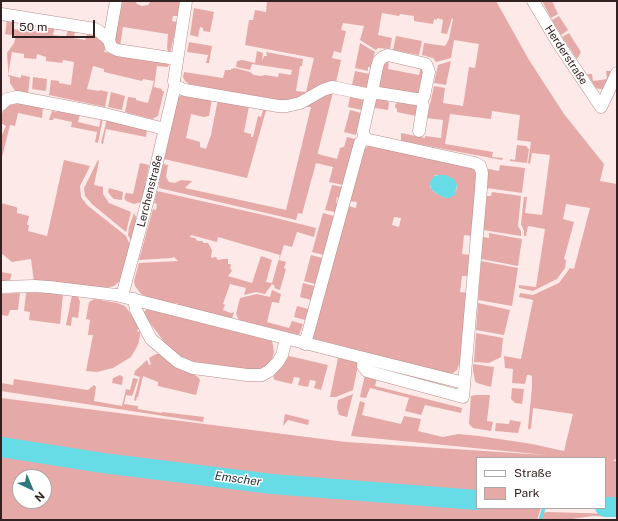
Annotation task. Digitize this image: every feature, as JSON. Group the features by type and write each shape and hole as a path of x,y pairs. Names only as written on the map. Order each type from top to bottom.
{"street":[{"path":"116,1 109,40 114,49 177,59"},
{"name":"Lerchenstraße","path":"122,296 151,188 175,86 174,81 186,1"},
{"name":"Herderstraße","path":"534,1 558,43 601,107 617,73"},
{"path":"1,14 95,29 109,40"},
{"path":"1,287 48,287 122,296 305,344 464,383 482,173 480,166 475,163 365,139 362,134 379,61 383,57 388,55 420,62 427,66 429,72 422,100 423,106 419,131"},
{"path":"175,86 186,90 278,106 287,106 300,103 323,90 332,87 371,96 422,100"},
{"path":"1,105 4,101 11,98 23,98 105,114 165,129"},
{"path":"305,344 360,143 365,139"},
{"path":"134,299 136,310 151,339 178,362 193,368 247,375 262,375 278,362 282,355 286,339"}],"green space":[{"path":"121,1 135,1 137,4 142,6 148,5 151,1 180,1 178,16 173,16 172,21 177,23 170,54 167,49 168,34 123,27 120,46 116,43 115,40"},
{"path":"265,1 496,1 529,60 564,114 604,164 600,181 617,184 617,458 613,461 617,461 617,500 606,499 606,457 476,457 476,509 541,509 537,520 1,520 1,398 346,442 546,455 351,436 360,401 365,403 362,415 401,424 404,416 421,419 418,431 443,437 458,434 479,436 532,444 564,451 573,414 533,408 531,428 529,430 532,376 527,375 525,384 512,383 513,369 505,368 504,356 521,359 533,300 519,297 520,293 533,295 559,283 570,268 574,269 590,208 566,204 563,219 574,222 564,259 566,260 565,268 557,279 533,291 519,288 519,285 536,287 545,229 528,226 526,236 524,236 524,231 521,224 524,197 527,197 525,213 542,215 550,155 532,153 530,164 528,163 531,142 517,140 520,115 492,111 491,119 450,114 445,144 493,152 492,157 503,158 502,160 401,141 401,133 425,138 425,136 441,138 443,120 427,118 434,86 445,88 443,103 463,106 469,67 475,68 479,44 454,40 451,58 436,62 433,58 422,55 424,43 445,46 449,39 452,18 447,34 441,33 443,20 437,18 437,20 434,19 433,24 414,21 414,16 400,14 399,16 382,13 378,35 392,38 390,49 378,48 376,50 360,40 364,26 343,23 341,30 346,31 341,53 334,51 332,58 341,60 336,82 293,99 278,101 189,84 185,81 183,77 184,72 223,78 225,70 235,68 261,76 265,75 278,77 279,73 291,75 292,70 252,64 250,70 236,67 237,61 242,60 255,63 257,51 263,53 262,61 264,56 267,56 266,52 303,59 302,66 300,66 296,91 306,92 314,58 245,45 249,20 253,20 255,10 266,12 267,2"},
{"path":"542,1 552,1 558,14 551,18"},
{"path":"194,8 214,12 210,32 203,31 203,28 200,27 198,37 190,35"},
{"path":"559,16 568,30 561,35 552,20"},
{"path":"1,20 14,21 13,29 23,30 25,24 34,24 33,31 45,33 47,26 55,27 53,35 66,37 68,29 75,31 74,38 85,40 88,32 92,33 106,46 104,52 166,61 169,63 168,67 157,66 154,87 164,91 158,116 152,119 125,112 128,97 136,98 136,100 148,103 154,81 143,79 142,81 104,72 104,69 93,66 87,89 108,92 105,107 49,95 51,80 71,85 74,62 63,60 62,63 46,61 46,57 37,54 36,59 24,58 24,54 12,52 8,75 7,53 14,43 16,36 5,34 7,21"},
{"path":"569,33 581,52 577,59 562,37"},
{"path":"396,36 422,41 419,55 393,50"},
{"path":"189,42 212,46 209,63 206,63 208,55 187,52"},
{"path":"360,43 375,52 371,67 368,67 368,71 355,68"},
{"path":"389,60 388,69 419,75 421,66 424,68 420,94 381,89 379,87 383,65"},
{"path":"451,61 446,85 434,83 438,65"},
{"path":"355,71 370,74 367,88 344,86 342,83 352,85"},
{"path":"606,71 611,71 606,85 603,89 596,88 587,74 592,74 593,81 607,79"},
{"path":"8,75 21,78 21,75 30,77 28,93 15,91 10,83 10,77"},
{"path":"33,77 47,79 46,91 32,89"},
{"path":"332,91 365,97 362,110 348,107 350,97 333,92 318,152 318,154 337,159 340,148 344,147 347,137 355,139 343,185 329,182 333,167 316,163 302,214 298,213 296,220 159,188 163,164 168,165 166,177 169,182 175,183 181,180 192,181 185,188 286,210 311,107 303,107"},
{"path":"111,92 125,96 122,110 108,107"},
{"path":"184,94 212,99 209,116 204,117 191,114 186,138 200,142 200,147 206,149 211,135 218,99 249,106 244,132 251,134 251,137 253,137 258,116 261,117 264,107 267,107 247,178 164,159 178,97"},
{"path":"380,98 386,99 389,103 388,110 375,108 375,101"},
{"path":"399,101 418,105 416,116 397,112 395,105"},
{"path":"14,103 43,107 42,118 18,113 15,126 10,125 1,157 1,137 6,126 1,123 1,115 5,108"},
{"path":"58,109 80,114 78,122 99,127 101,118 103,118 98,143 95,142 97,132 71,127 72,122 54,118 53,120 49,120 52,111 57,112"},
{"path":"350,110 361,113 356,135 344,132"},
{"path":"107,119 147,129 146,137 106,129 103,144 101,143"},
{"path":"369,145 476,169 473,236 464,235 462,254 471,255 470,276 462,276 460,292 469,293 461,359 457,370 453,373 449,374 311,338 348,206 356,208 357,202 350,201 364,149","holes":["436,175 453,179 457,185 456,192 446,198 434,192 430,187 434,176","394,217 401,218 399,227 392,225"]},
{"path":"517,145 526,146 529,149 527,163 510,161 510,159 515,160"},
{"path":"64,160 90,166 80,186 81,197 87,205 126,236 130,245 122,279 114,286 106,288 34,282 31,259 12,262 1,253 1,203 16,207 17,213 29,216 27,225 29,225 28,231 47,236"},
{"path":"98,160 94,185 103,187 103,194 109,203 131,212 126,232 93,205 85,196 84,188"},
{"path":"140,163 149,165 145,186 146,188 142,202 134,204 126,201 124,198 126,193 133,194"},
{"path":"500,165 525,168 522,193 487,188 488,169 499,171"},
{"path":"332,185 342,187 340,197 337,197 336,203 338,203 335,212 325,210"},
{"path":"109,188 123,192 122,200 114,199 108,192"},
{"path":"157,191 316,228 314,237 297,232 292,247 284,245 279,260 286,262 284,268 286,269 280,290 274,288 275,286 272,284 265,294 256,292 244,295 246,288 230,284 223,304 225,305 223,310 231,313 234,312 232,319 188,307 185,308 179,306 177,303 173,304 147,297 141,294 135,286 134,281 139,263 178,261 174,257 139,260 153,209 156,210 157,204 154,203","holes":["191,235 217,242 218,237 280,255 272,283 266,282 272,260 261,256 252,283 228,276 232,271 230,268 231,264 228,264 228,259 218,260 216,257 211,258 212,250 208,243 204,243 190,237"]},
{"path":"492,192 521,196 518,226 521,231 521,236 483,230 487,196 491,196"},
{"path":"134,213 137,219 132,243 128,235"},
{"path":"323,213 334,216 324,255 312,252"},
{"path":"489,233 522,239 518,266 481,259 483,237 489,238"},
{"path":"311,255 322,258 315,284 304,281"},
{"path":"481,261 518,268 512,306 478,300"},
{"path":"1,272 12,274 9,282 1,283"},
{"path":"303,283 314,286 311,300 300,297"},
{"path":"272,290 281,294 279,303 272,302 267,322 289,328 292,321 303,324 299,335 239,320 236,314 240,298 257,294 270,297"},
{"path":"36,292 63,294 60,324 29,320 30,312 24,311 26,293"},
{"path":"20,293 18,310 10,310 8,316 1,315 1,294"},
{"path":"72,295 78,296 80,302 78,318 72,317 71,326 66,325"},
{"path":"94,299 125,306 136,321 139,329 137,330 138,332 140,331 138,345 131,357 113,368 97,372 86,371 93,335 88,335 90,320 86,319 89,302"},
{"path":"478,303 510,310 504,335 476,330"},
{"path":"297,306 308,309 305,320 294,317"},
{"path":"147,309 272,341 274,352 272,360 265,367 254,371 189,361 168,347 144,315 144,312"},
{"path":"476,333 503,338 501,357 489,363 474,362"},
{"path":"156,354 160,354 198,377 200,380 196,395 158,386 158,382 143,376 138,397 136,401 134,400 140,377 134,375 135,371 147,360 149,365 151,364 149,358"},
{"path":"289,356 328,365 321,390 314,388 316,381 310,380 308,387 298,385 300,378 294,377 292,384 275,380 273,377"},
{"path":"338,358 356,362 358,365 353,390 336,397 330,397"},
{"path":"473,364 494,367 491,387 475,381"},
{"path":"120,375 123,377 122,385 112,383 113,378"},
{"path":"365,375 377,378 375,386 462,408 461,413 425,405 421,415 405,411 409,398 370,388 366,398 360,397"},
{"path":"133,378 138,379 134,391 132,396 126,395 124,404 138,406 138,409 162,413 204,417 203,422 1,391 1,383 13,385 14,379 88,390 94,385 96,387 94,401 122,406 126,389 130,390"},
{"path":"512,388 524,389 522,404 515,403 511,399"},
{"path":"353,394 347,417 339,415 337,408 338,400"},
{"path":"490,395 487,421 493,422 491,431 473,428 469,424 471,396"},
{"path":"285,414 309,420 308,425 288,420 283,426"},
{"path":"510,420 521,422 518,433 495,431 496,423 509,424"},
{"path":"543,513 617,514 617,517 593,516 565,520 542,519"}],"water":[{"path":"446,175 455,180 457,185 455,195 446,198 437,194 431,189 430,183 432,179 434,176"}],"waterway":[{"name":"Emscher","path":"1,447 103,463 272,484 476,500"},
{"name":"Emscher","path":"606,507 617,507"},
{"path":"540,520 544,509"}]}
